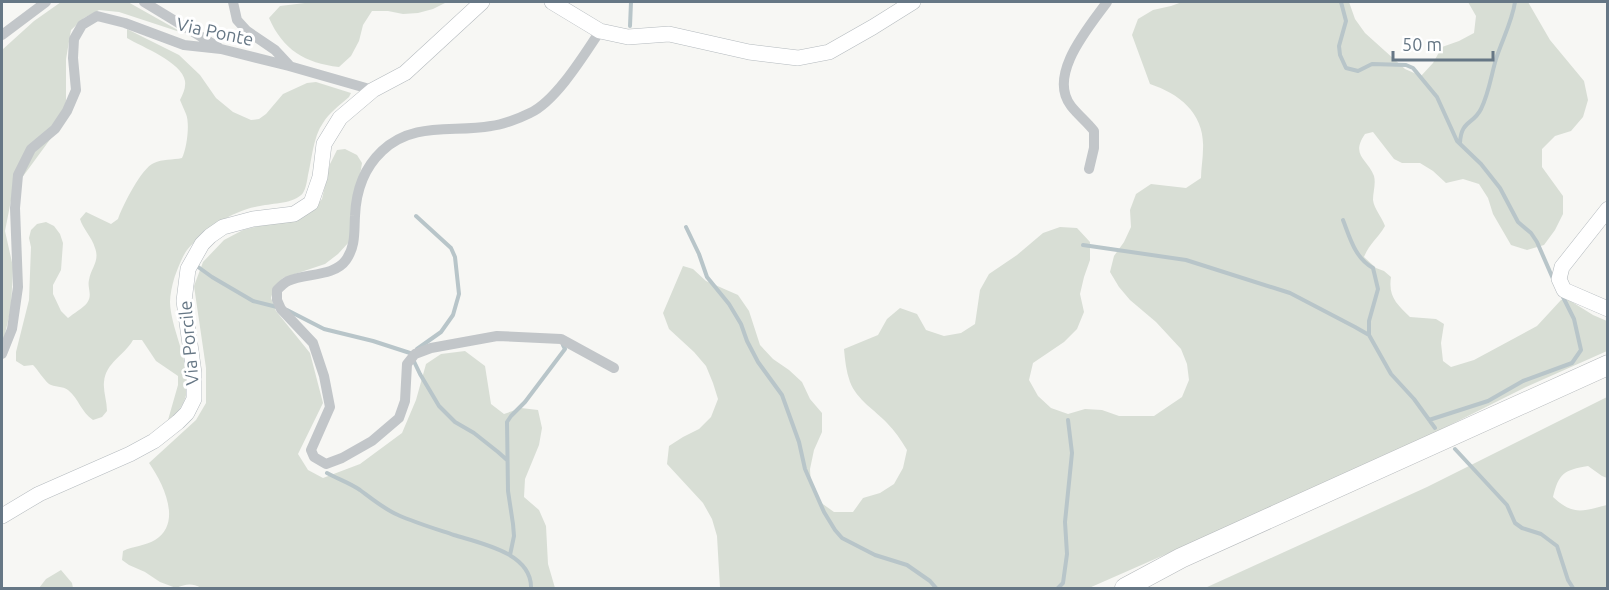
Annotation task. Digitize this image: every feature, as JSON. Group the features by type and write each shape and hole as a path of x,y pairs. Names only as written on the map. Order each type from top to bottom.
{"highway":[{"path":"1125,588 1181,558 1608,365"}],"street":[{"path":"2,35 46,2"},
{"path":"144,2 221,49"},
{"path":"233,2 237,20 247,31 275,51 289,66"},
{"name":"Via Porcile","path":"2,516 39,495 146,446 187,413 194,399 194,373 184,301 188,269 202,244 223,227 253,219 294,214 311,202 321,177 324,144 340,118 373,90 405,73 482,2"},
{"path":"552,2 600,31 628,37 669,34 749,52 798,58 829,52 913,2"},
{"path":"1089,169 1094,148 1094,131 1070,106 1062,87 1066,67 1082,37 1107,2"},
{"name":"Via Ponte","path":"2,354 12,329 18,287 15,208 18,176 31,149 55,129 67,111 76,90 73,58 75,39 82,25 97,16 125,23 184,45 221,49 373,90"},
{"path":"600,31 553,95 532,113 492,126 427,129 405,136 383,150 370,165 360,183 355,213 355,241 346,261 331,271 287,281 277,290 277,300 281,309 313,343 324,376 330,408 311,450 314,458 327,464 372,441 399,418 405,401 407,364 415,354 431,348 497,336 561,339 614,368"},
{"path":"1608,209 1562,267 1560,279 1564,290 1608,309"}],"shaded area":[{"path":"61,2 128,2 183,33 119,12 99,10 84,18 71,30 66,59 66,101 57,130 13,190 5,231 13,267 11,308 2,347 2,50 34,21"},
{"path":"313,2 447,2 418,13 372,11 363,25 359,41 351,56 339,67 316,62 296,53 281,39 269,18 280,6"},
{"path":"1182,2 1349,2 1355,19 1365,33 1405,69 1421,76 1433,63 1442,47 1474,33 1476,16 1468,2 1528,2 1550,40 1584,81 1588,100 1583,117 1571,131 1555,136 1542,149 1542,167 1563,196 1563,214 1555,230 1544,245 1527,250 1511,245 1479,184 1463,179 1446,183 1420,163 1402,163 1394,159 1373,132 1365,134 1359,147 1362,157 1374,176 1374,203 1385,226 1364,257 1391,277 1392,295 1397,304 1410,317 1436,319 1444,324 1441,343 1443,361 1451,367 1474,360 1537,326 1561,300 1569,300 1607,321 1607,351 1526,387 1378,461 1089,588 720,588 717,536 712,519 703,503 667,464 669,446 699,429 711,417 718,399 706,366 669,329 663,313 683,266 693,269 706,281 738,295 749,311 760,345 773,359 802,382 810,399 822,413 822,432 814,450 810,469 811,487 820,502 834,512 853,512 863,498 880,493 894,484 903,468 907,450 890,426 853,388 844,349 878,335 887,319 900,308 917,314 926,330 944,336 961,333 975,324 980,290 989,274 1043,233 1060,227 1077,228 1090,242 1090,260 1080,294 1084,312 1077,329 1064,342 1033,363 1029,380 1038,396 1051,408 1068,414 1085,409 1102,410 1119,416 1154,416 1182,397 1189,380 1187,364 1181,349 1156,322 1130,300 1110,272 1114,256 1131,227 1130,210 1136,194 1151,184 1186,188 1201,178 1203,137 1200,125 1188,107 1180,100 1171,93 1150,84 1132,35 1138,19 1153,10"},
{"path":"127,29 179,55 200,75 216,98 233,112 251,120 259,119 266,114 283,94 307,83 316,82 351,93 328,116 320,129 315,141 306,184 299,197 250,208 230,216 202,235 185,253 174,279 170,302 185,365 186,395 180,408 168,420 178,385 178,376 156,361 142,340 133,340 108,369 104,385 107,411 102,417 93,420 68,390 49,384 33,365 24,366 16,361 16,352 29,300 31,230 37,224 46,222 54,226 60,234 63,243 61,270 53,285 53,294 61,311 68,318 89,300 89,280 96,261 94,244 80,219 86,212 111,224 118,219 133,188 149,166 160,161 182,158 184,154 188,123 180,100 185,86 182,74 169,61 127,38"},
{"path":"345,149 357,155 362,163 349,242 325,264 283,278 274,288 271,298 276,311 310,353 323,403 298,454 308,470 323,478 360,464 402,433 416,400 426,364 441,354 465,351 485,366 491,404 504,414 521,408 538,410 542,428 539,445 525,479 524,497 539,510 546,526 548,564 555,588 201,588 189,585 176,588 160,582 122,560 123,551 155,540 168,524 168,503 160,481 149,463 196,420 206,403 206,368 194,286 203,262 224,240 243,230 310,213 322,199 330,164 337,150"},
{"path":"1607,397 1607,478 1588,466 1573,469 1560,478 1553,497 1566,507 1578,510 1607,505 1607,588 1205,588 1427,487"},
{"path":"61,570 72,583 73,588 39,588 46,579"}],"waterway":[{"path":"630,26 631,2"},
{"path":"1341,2 1346,21 1339,46 1346,68 1358,71 1372,64 1406,65 1413,68 1437,97 1457,141 1481,164 1500,188 1518,222 1531,233 1537,242 1554,281"},
{"path":"1460,143 1465,126 1478,114 1484,103 1515,2"},
{"path":"416,216 451,248 455,257 459,294 453,315 441,332 417,349"},
{"path":"1343,220 1357,253 1373,268 1378,289 1369,321 1369,335"},
{"path":"686,227 707,277 729,304 758,362 782,395 799,442 805,469 824,512 835,530 842,538 875,555 907,565 936,588"},
{"path":"1083,245 1186,260 1290,293 1369,335 1391,374 1414,399 1435,428"},
{"path":"194,264 253,301 277,307"},
{"path":"1429,420 1488,401 1523,381 1572,363 1581,350 1574,319 1562,295"},
{"path":"287,310 324,329 410,353 439,406 455,422 474,433 507,460"},
{"path":"510,555 514,536 508,491 507,422 565,349 563,345"},
{"path":"1058,588 1063,583 1067,554 1065,522 1072,453 1068,420"},
{"path":"1455,449 1507,505 1515,523 1522,528 1541,534 1557,546 1568,580 1573,588"},
{"path":"327,473 356,488 398,515 503,551 523,566 529,576 531,588"}]}
